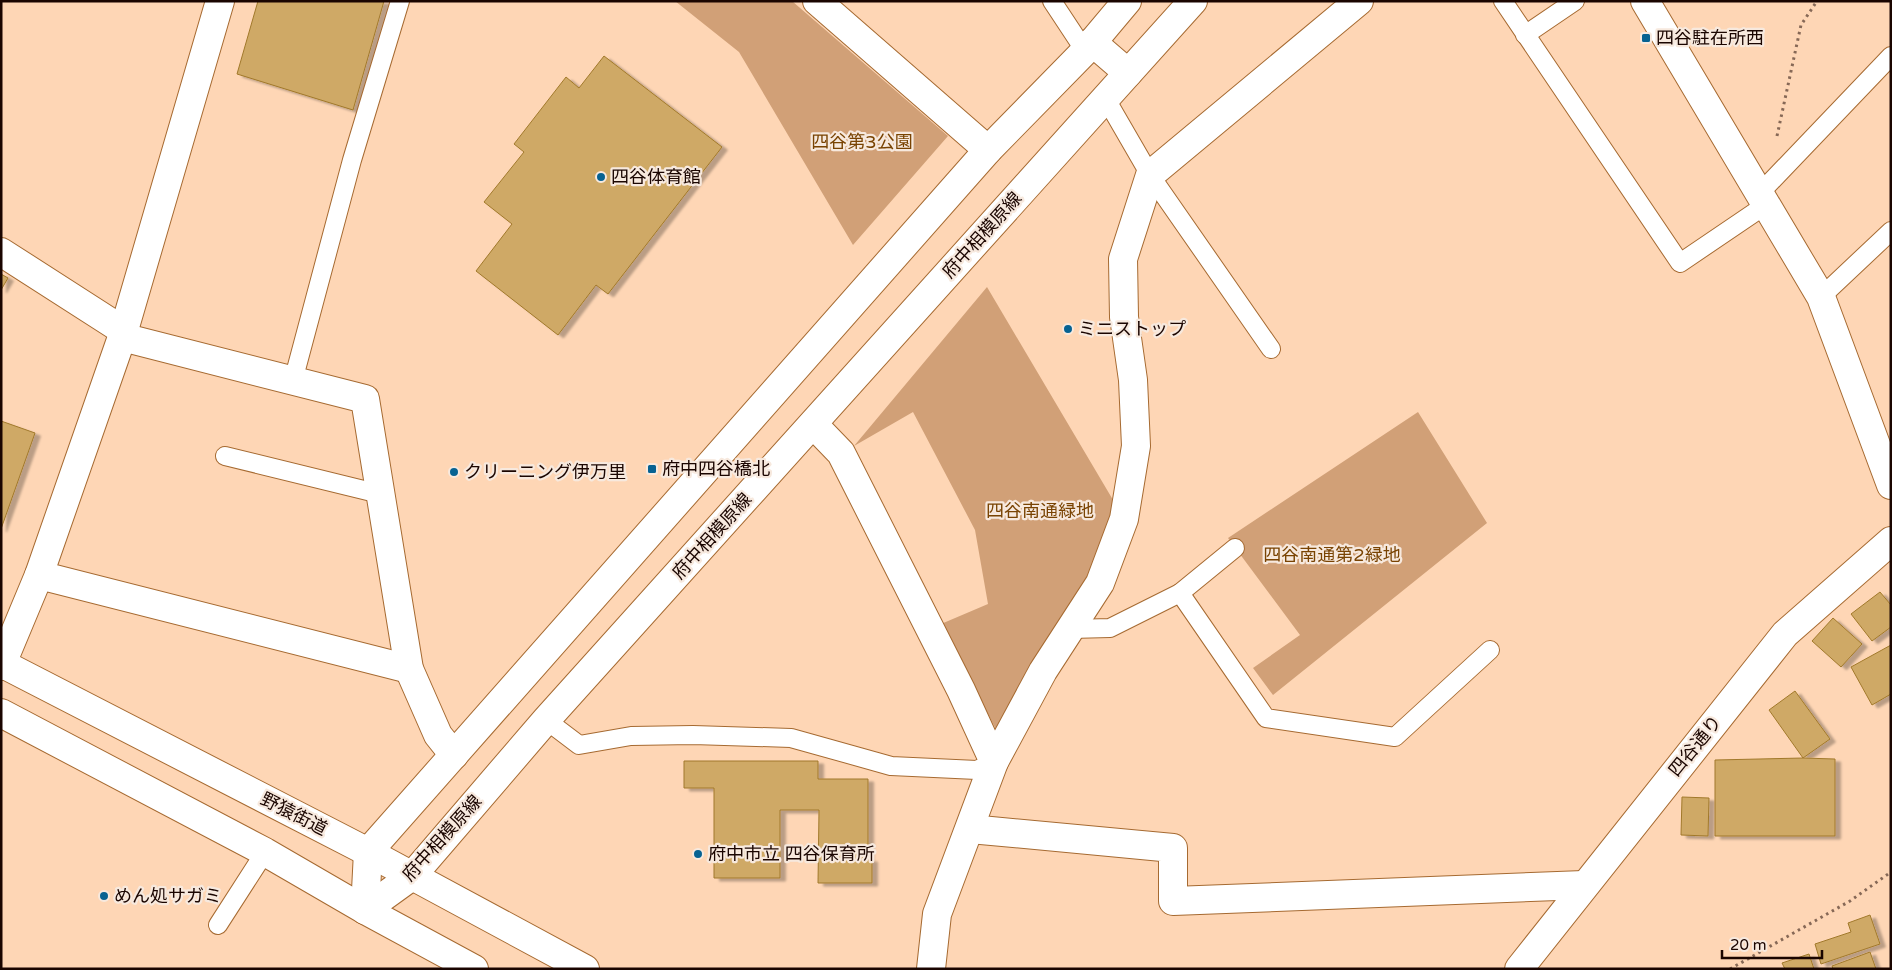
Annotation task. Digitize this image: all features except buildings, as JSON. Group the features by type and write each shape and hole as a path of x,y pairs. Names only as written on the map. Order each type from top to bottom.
{"street":[{"path":"2,664 39,575 123,334 220,1"},
{"path":"817,1 988,150"},
{"path":"365,910 368,852 988,150 1088,47 1127,1"},
{"name":"府中相模原線","path":"365,910 412,876 546,720 1193,1"},
{"path":"931,969 938,914 994,762 1043,671 1100,583 1124,519 1136,446 1133,380 1124,318 1123,259 1150,175 1359,1"},
{"path":"1645,1 1766,193 1821,297 1891,485"},
{"path":"1088,47 1128,73"},
{"path":"1,252 123,334 364,399 409,669 438,735 454,755"},
{"path":"813,424 841,453 961,690 994,762"},
{"name":"四谷通り","path":"1518,969 1785,634 1891,541"},
{"path":"39,575 409,669"},
{"name":"野猿街道","path":"2,664 368,852 585,969"},
{"path":"1,713 265,852 365,910 474,969"},
{"path":"970,829 1173,848 1173,902 1584,885"}],"lane":[{"path":"294,381 352,160 400,1"},
{"path":"1052,1 1088,47"},
{"path":"1503,1 1680,263 1766,193 1891,56"},
{"path":"1525,35 1575,1"},
{"path":"1106,99 1150,175 1270,349"},
{"path":"1821,297 1891,231"},
{"path":"225,456 380,494"},
{"path":"1070,629 1110,628 1180,593 1235,548"},
{"path":"1180,593 1266,718 1396,737 1490,650"},
{"path":"546,720 579,745 631,736 693,735 792,738 891,766 977,770 994,762"},
{"path":"218,925 265,852"}],"path":[{"path":"1766,193 1801,25 1817,1"},
{"path":"1730,969 1850,901 1891,872"}],"green space":[{"name":"四谷第3公園","path":"675,1 792,1 948,136 853,245 739,52"},
{"name":"四谷南通緑地","path":"987,287 1116,505 1090,582 1000,737 941,624 988,604 975,530 913,412 854,446"},
{"name":"四谷南通第2緑地","path":"1418,412 1487,523 1273,695 1253,668 1300,635 1228,538"}],"place":[{"name":"四谷駐在所西","path":"1646,38"},
{"name":"四谷体育館","path":"601,177"},
{"name":"ミニストップ","path":"1068,329"},
{"name":"府中四谷橋北","path":"652,469"},
{"name":"クリーニング伊万里","path":"454,472"},
{"name":"府中市立 四谷保育所","path":"698,854"},
{"name":"めん処サガミ","path":"104,896"}]}
